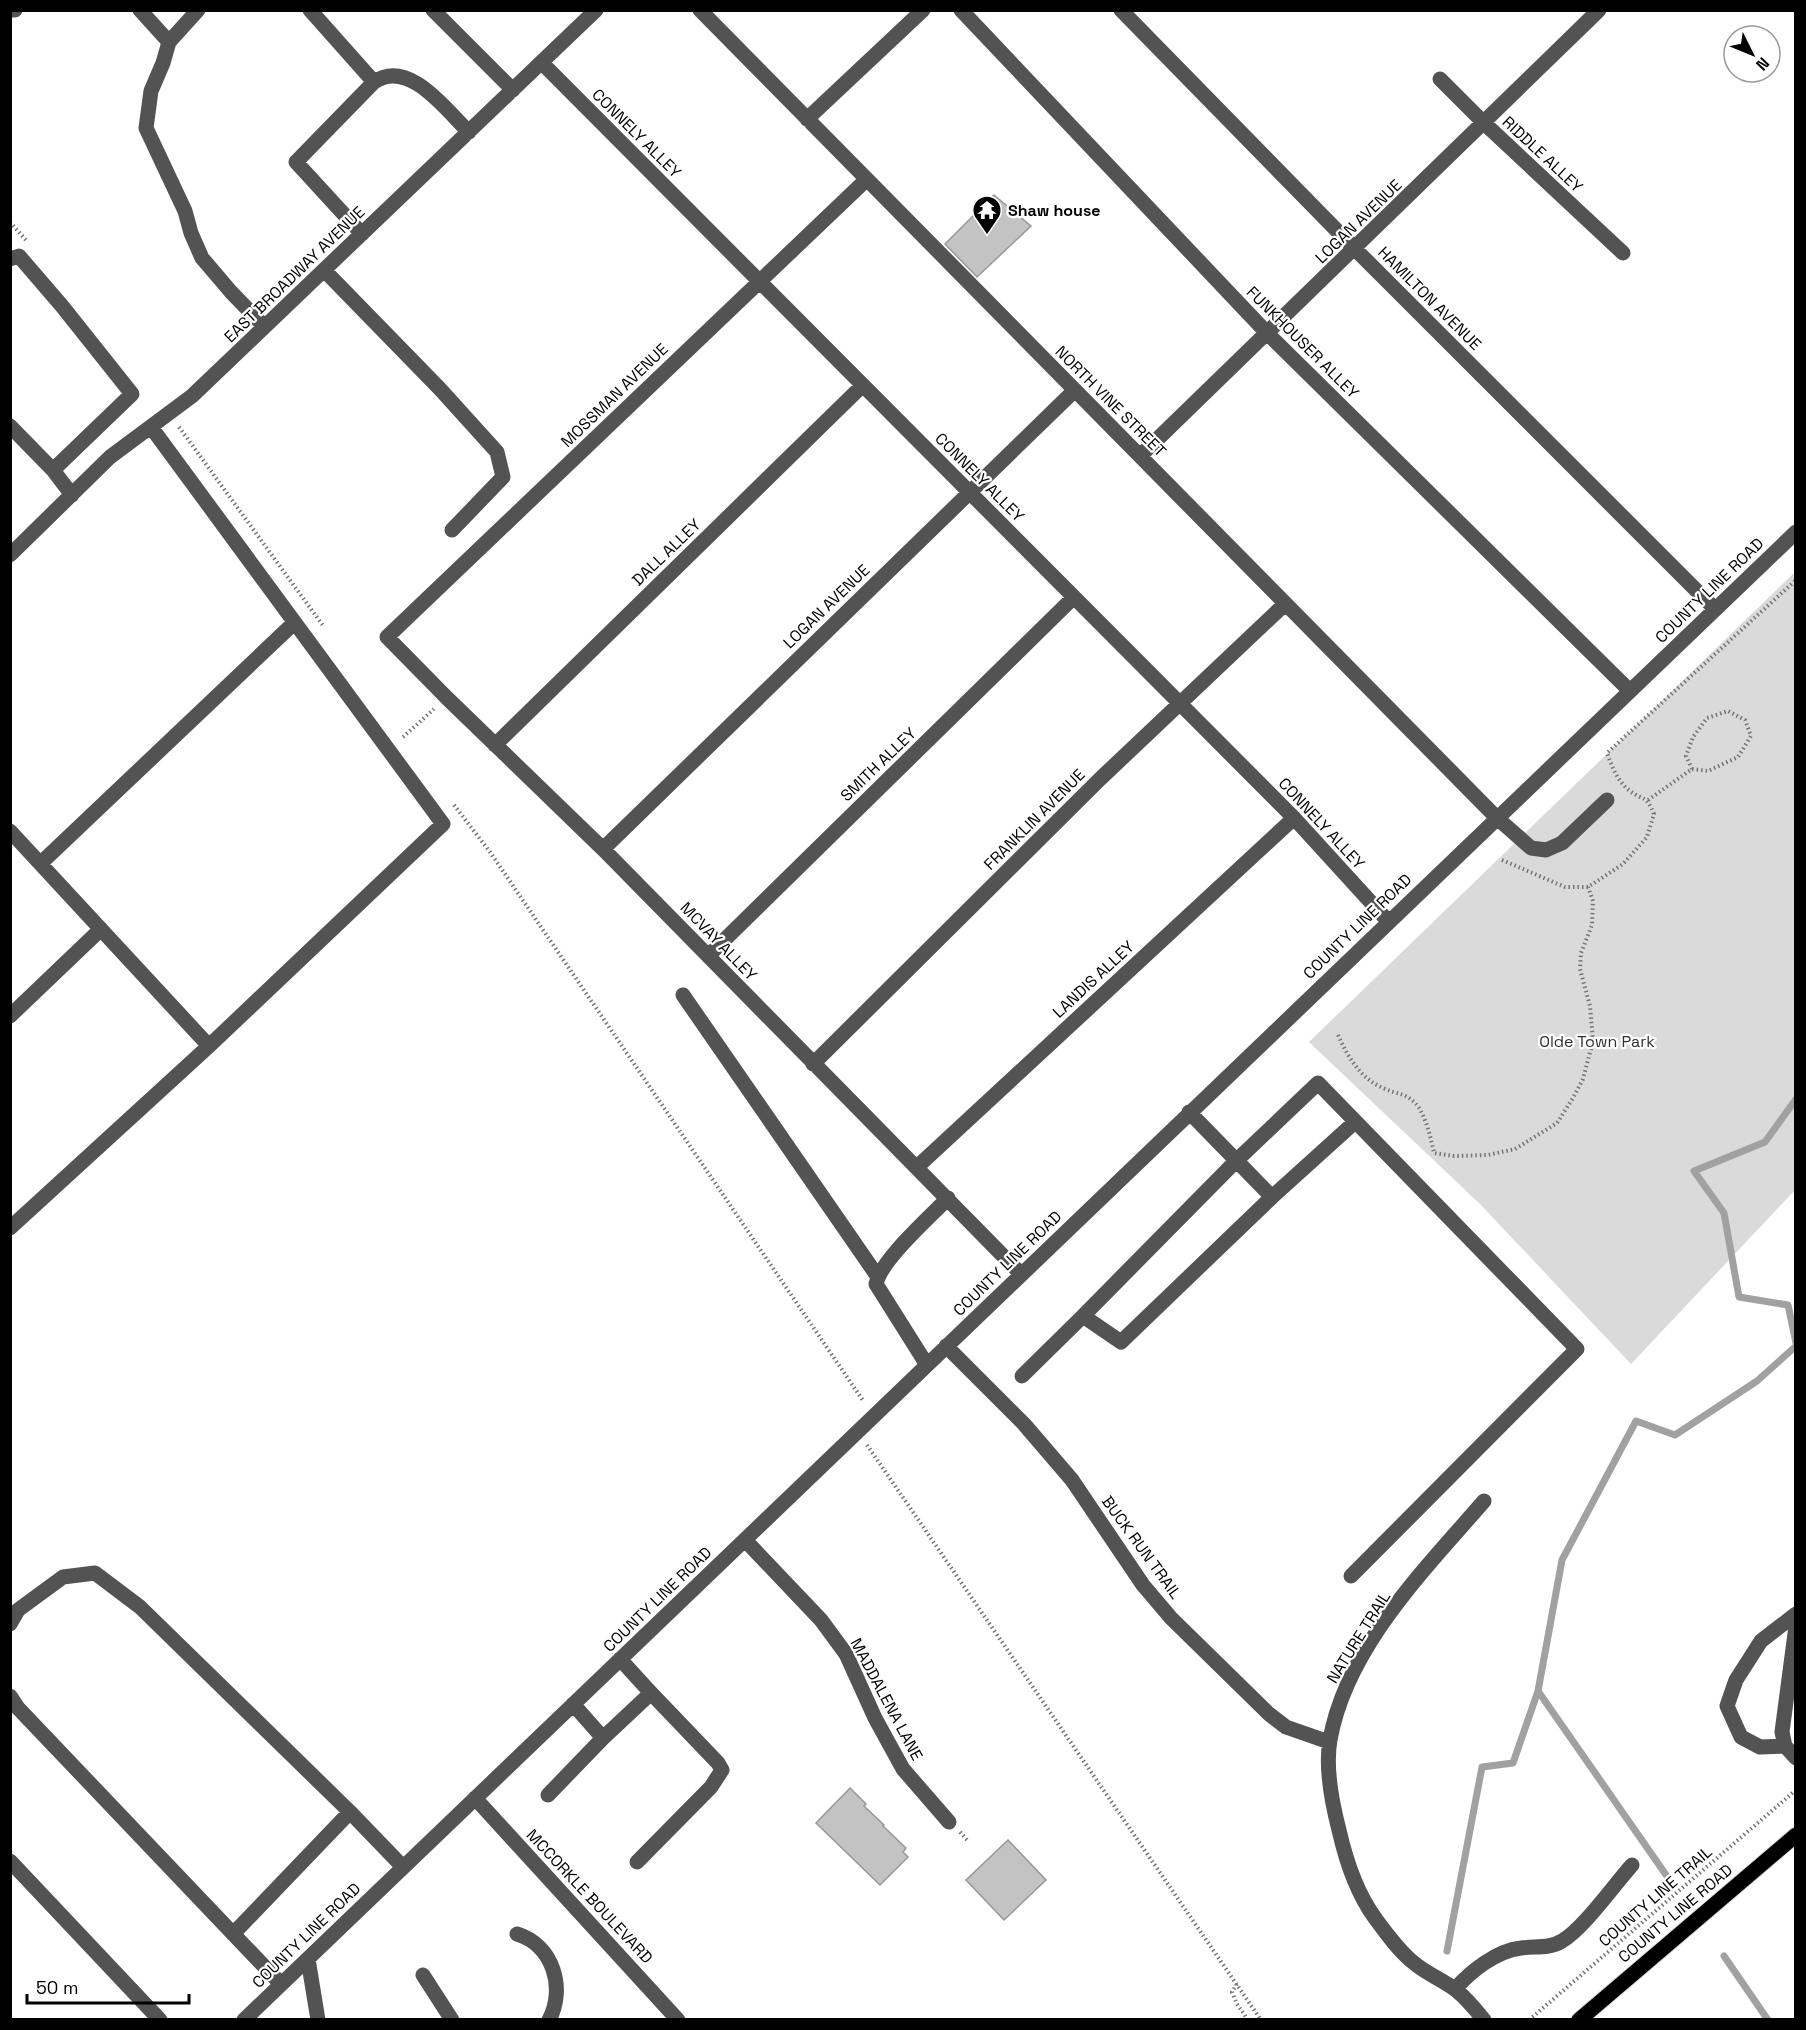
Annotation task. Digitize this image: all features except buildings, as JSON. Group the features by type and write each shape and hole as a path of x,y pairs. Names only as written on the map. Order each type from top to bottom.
{"main road":[{"name":"COUNTY LINE ROAD","path":"1579,2019 1796,1835"}],"street":[{"path":"140,10 169,42"},
{"path":"198,10 169,42 151,91 147,128 185,211 191,233 202,258 264,326"},
{"path":"310,10 374,82"},
{"path":"434,10 513,90"},
{"name":"EAST BROADWAY AVENUE","path":"10,555 110,457 192,396 596,10"},
{"name":"NORTH VINE STREET","path":"700,10 1497,818 1531,848 1546,850 1562,843 1608,800"},
{"path":"807,119 923,10"},
{"name":"FUNKHOUSER ALLEY","path":"961,10 1267,333 1630,691"},
{"name":"HAMILTON AVENUE","path":"1121,10 1355,249 1716,609"},
{"name":"LOGAN AVENUE","path":"1140,456 1599,10"},
{"name":"CONNELY ALLEY","path":"542,63 1294,818 1388,921"},
{"path":"362,234 296,162 374,82 382,76 393,75 415,81 469,132"},
{"name":"RIDDLE ALLEY","path":"1440,80 1623,253"},
{"name":"MOSSMAN AVENUE","path":"387,637 866,180"},
{"path":"10,259 18,256 62,306 132,394 53,470"},
{"path":"324,270 440,389 497,452 503,477 452,530"},
{"name":"DALL ALLEY","path":"495,744 863,385"},
{"name":"LOGAN AVENUE","path":"603,849 1075,390"},
{"path":"10,426 53,470 72,495"},
{"path":"10,1228 209,1046 443,824 152,427"},
{"name":"COUNTY LINE ROAD","path":"244,2019 1796,532"},
{"name":"SMITH ALLEY","path":"708,956 1074,597"},
{"name":"FRANKLIN AVENUE","path":"813,1064 1100,779 1285,604"},
{"path":"41,863 294,623"},
{"name":"MCVAY ALLEY","path":"387,637 603,849 1021,1274"},
{"name":"LANDIS ALLEY","path":"917,1167 1294,818"},
{"path":"10,831 209,1046"},
{"path":"10,1016 101,929"},
{"path":"682,995 878,1277"},
{"path":"1022,1376 1237,1160 1318,1083 1577,1349 1351,1576"},
{"path":"1189,1112 1272,1197"},
{"path":"1083,1316 1120,1342 1272,1197 1355,1122"},
{"path":"927,1365 876,1284 887,1262 948,1198"},
{"name":"BUCK RUN TRAIL","path":"946,1346 1023,1424 1072,1480 1143,1586 1171,1618 1269,1714 1286,1727 1329,1742"},
{"name":"NATURE TRAIL","path":"1484,1501 1417,1578 1379,1631 1347,1685 1338,1707 1329,1742 1329,1771 1335,1814 1346,1861 1366,1905 1411,1961 1430,1976 1455,1989 1484,2019"},
{"name":"MADDALENA LANE","path":"745,1540 821,1620 846,1654 875,1718 903,1769 949,1822"},
{"path":"10,1624 18,1611 63,1577 95,1573 140,1607 351,1812 403,1867"},
{"path":"1785,1746 1760,1747 1741,1737 1727,1706 1736,1680 1761,1641 1796,1614"},
{"path":"1796,1626 1782,1732 1785,1746 1796,1758"},
{"path":"620,1659 722,1770 711,1787 637,1862"},
{"path":"548,1795 603,1738 651,1693"},
{"path":"10,1696 18,1708 281,1984"},
{"path":"573,1704 603,1738"},
{"name":"MCCORKLE BOULEVARD","path":"475,1798 678,2019"},
{"path":"233,1934 351,1812"},
{"path":"10,1861 160,2019"},
{"path":"1455,1989 1480,1966 1507,1951 1546,1947 1561,1942 1574,1932 1632,1865"},
{"path":"517,1934 529,1937 541,1947 550,1960 555,1975 556,2001 549,2019"},
{"path":"308,1959 318,2019"},
{"path":"423,1975 453,2019"}],"path":[{"path":"10,222 32,248"},
{"path":"169,414 327,633"},
{"path":"1502,860 1564,887 1588,887 1623,864 1647,837 1654,814 1648,800 1629,790 1613,771 1607,753 1796,579"},
{"path":"396,728 403,737 447,698"},
{"path":"1648,800 1692,769 1708,771 1738,757 1750,736 1745,720 1728,711 1707,718 1693,737 1686,756 1692,769"},
{"path":"451,801 490,852 866,1405 867,1446 1261,2019"},
{"path":"1338,1035 1360,1074 1384,1089 1404,1094 1419,1108 1431,1137 1434,1153 1454,1156 1488,1155 1515,1149 1557,1123 1583,1079 1593,1041 1590,1006 1580,969 1581,953 1592,926 1593,901 1588,887"},
{"name":"COUNTY LINE TRAIL","path":"1529,2019 1796,1790"},
{"path":"1237,1984 1233,1992 1237,2004 1248,2019"}],"green space":[{"name":"Olde Town Park","path":"1795,572 1795,1190 1631,1364 1481,1205 1309,1042"}],"waterway":[{"path":"1796,1099 1765,1142 1694,1171 1724,1213 1739,1297 1788,1305 1796,1343"},
{"path":"1671,1882 1538,1691 1562,1560 1636,1421 1675,1435 1757,1381 1796,1346"},
{"path":"1447,1951 1482,1767 1513,1763 1538,1691"},
{"path":"1724,1956 1768,2020"}],"place":[{"name":"Shaw house","path":"987,236"}]}
